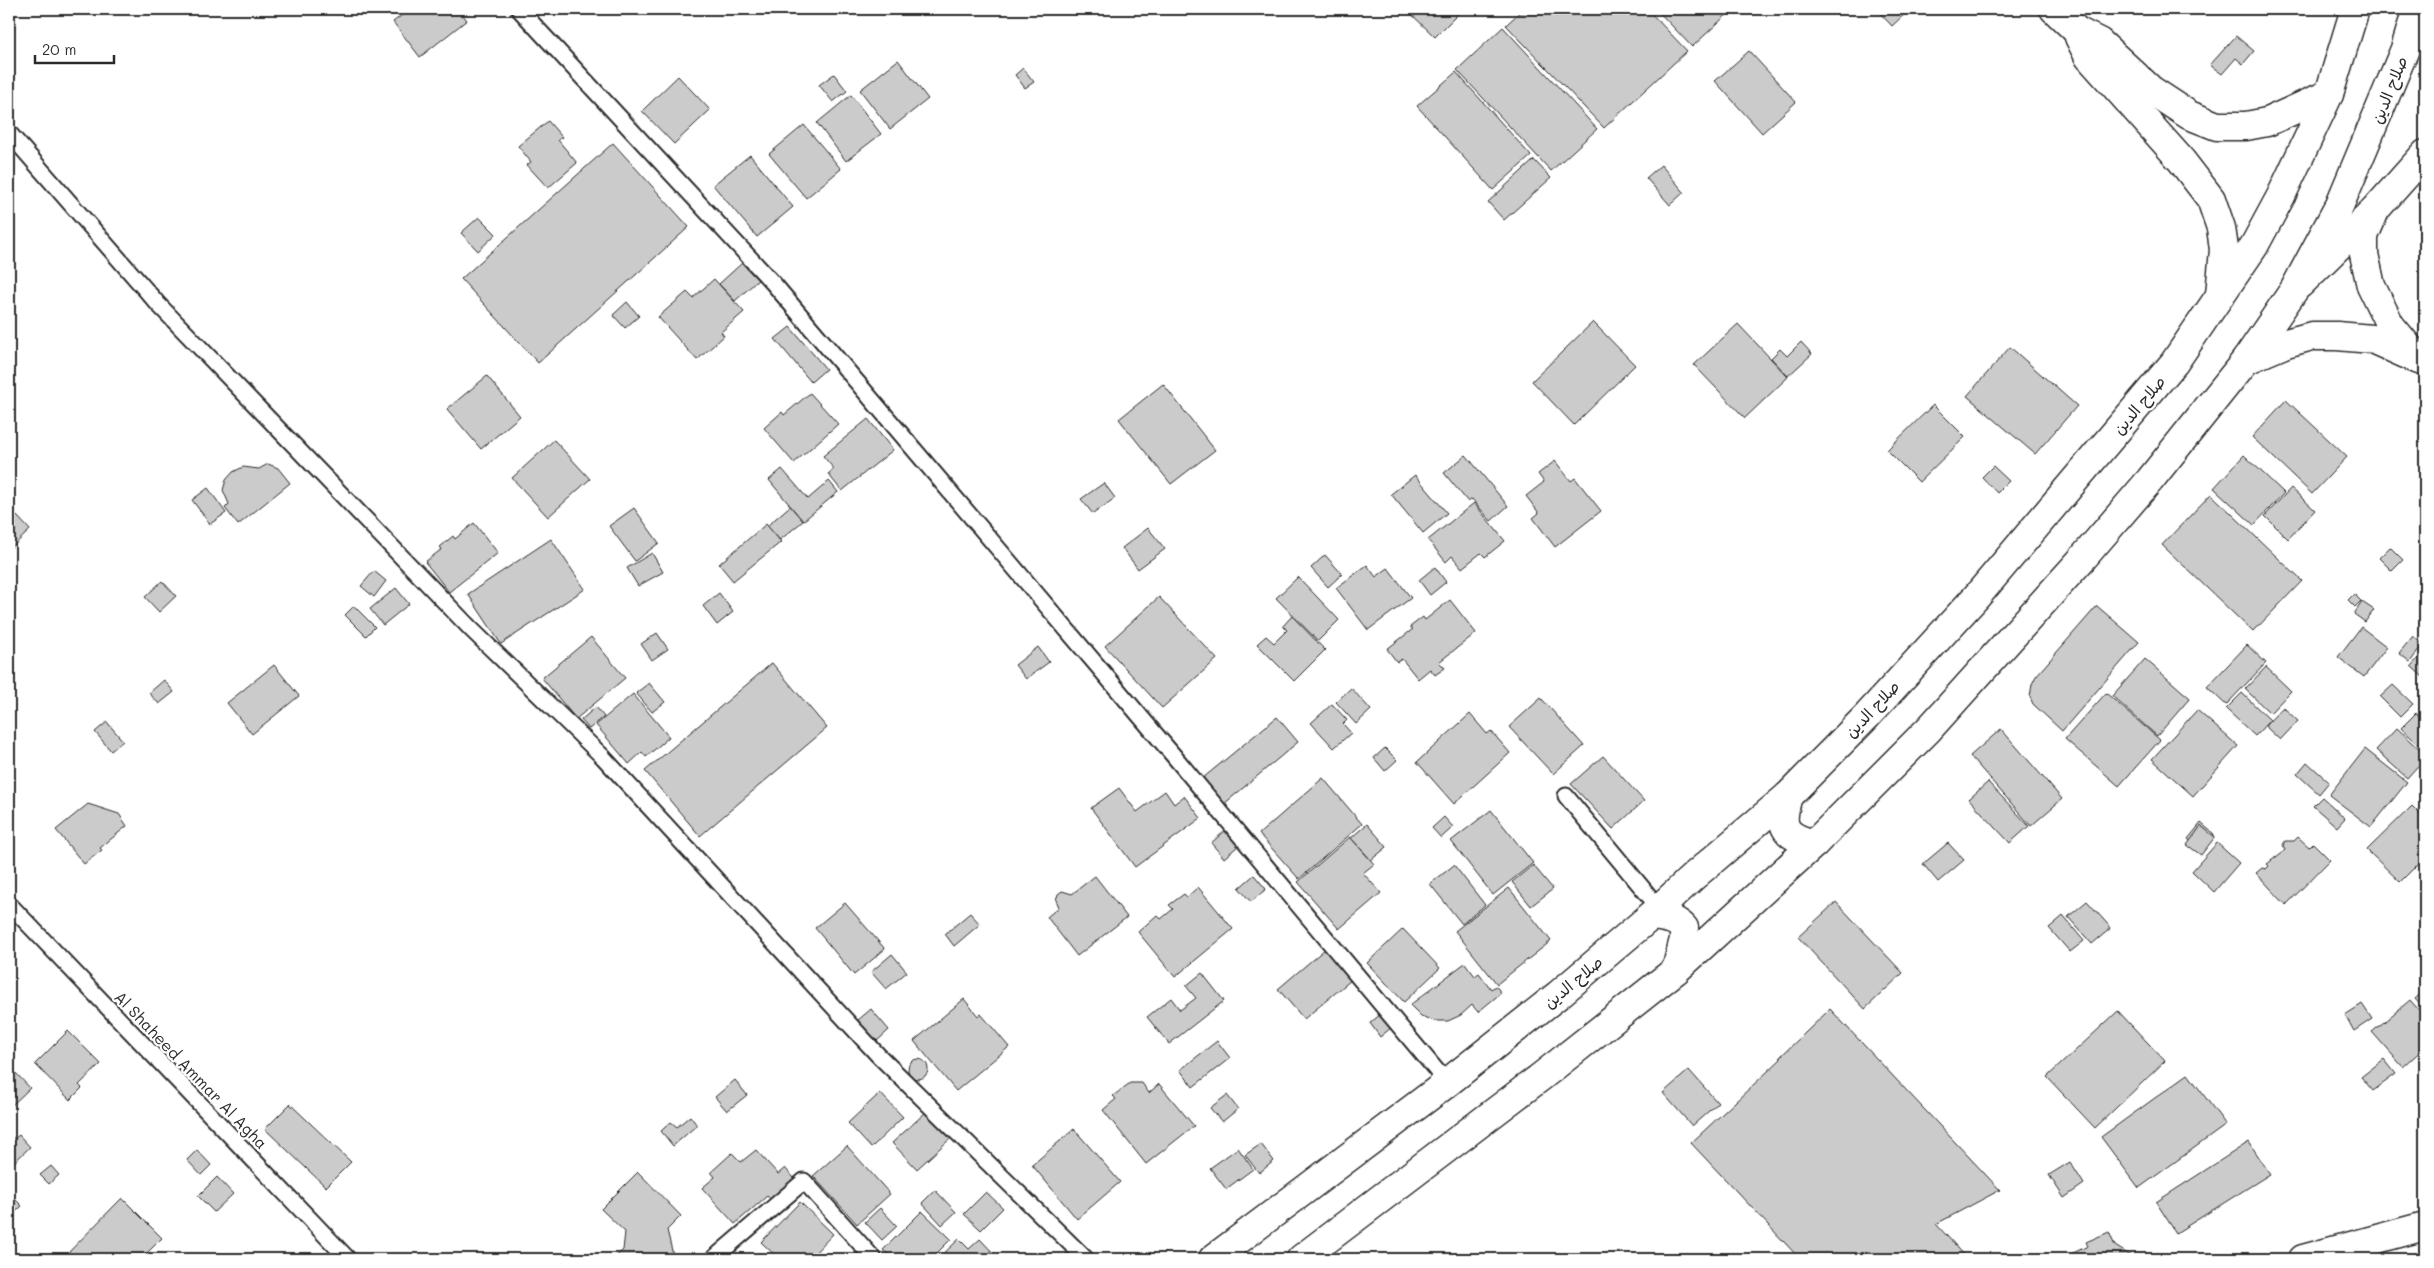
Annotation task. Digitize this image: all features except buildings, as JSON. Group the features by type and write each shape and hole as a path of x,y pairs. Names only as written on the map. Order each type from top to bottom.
{"main road":[{"path":"2054,9 2077,31 2099,42 2151,90 2189,115 2217,126 2246,126 2266,122 2329,94"},
{"name":"صلاح الدين","path":"1213,1259 1447,1083 1558,995 1655,912 1788,796 1866,716 1977,596 2174,364 2254,246 2281,196 2329,94 2355,9"},
{"name":"صلاح الدين","path":"1301,1259 1542,1076 1676,970 1814,844 1929,729 2082,559 2150,480 2246,360 2294,290 2319,247 2348,187 2405,49 2418,9"},
{"path":"2077,31 2089,57 2176,154 2211,199 2221,228 2224,249 2220,295"},
{"path":"2294,290 2375,210 2425,154"},
{"path":"2375,210 2364,236 2364,254 2371,286 2390,325 2422,363"},
{"path":"2246,360 2286,343 2312,336 2337,336 2372,339 2422,363"},
{"path":"1788,796 1782,816 1787,832 1797,839 1814,844"},
{"path":"1655,912 1671,918 1684,928 1684,939 1676,970"},
{"path":"2303,1259 2425,1226"}],"lane":[{"path":"519,9 773,283 1173,755 1447,1083"},
{"path":"9,133 158,304 471,629 603,757 878,1055 1086,1259"},
{"path":"1566,796 1655,912"},
{"name":"Al Shaheed Ammar Al Agha","path":"9,904 348,1259"},
{"path":"713,1259 804,1180 874,1259"}]}
